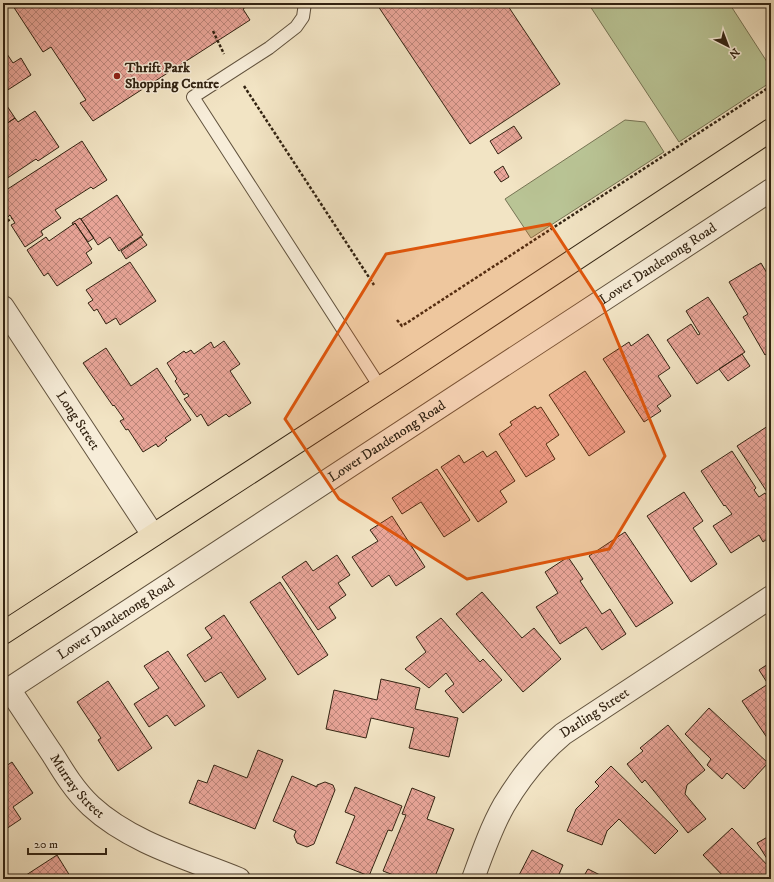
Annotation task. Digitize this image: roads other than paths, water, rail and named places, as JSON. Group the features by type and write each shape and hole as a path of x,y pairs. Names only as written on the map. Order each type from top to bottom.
{"highway":[{"path":"3,633 771,130"}],"street":[{"name":"Lower Dandenong Road","path":"6,691 771,190"},
{"name":"Long Street","path":"3,307 153,535"},
{"name":"Darling Street","path":"473,879 492,830 504,806 530,767 550,745 563,734 771,597"},
{"name":"Murray Street","path":"6,691 73,786 91,806 120,828 147,842 240,879"}],"lane":[{"path":"305,3 303,17 296,27 269,48 193,98 380,387"}],"place":[{"name":"Thrift Park Shopping Centre","path":"117,76"}]}
